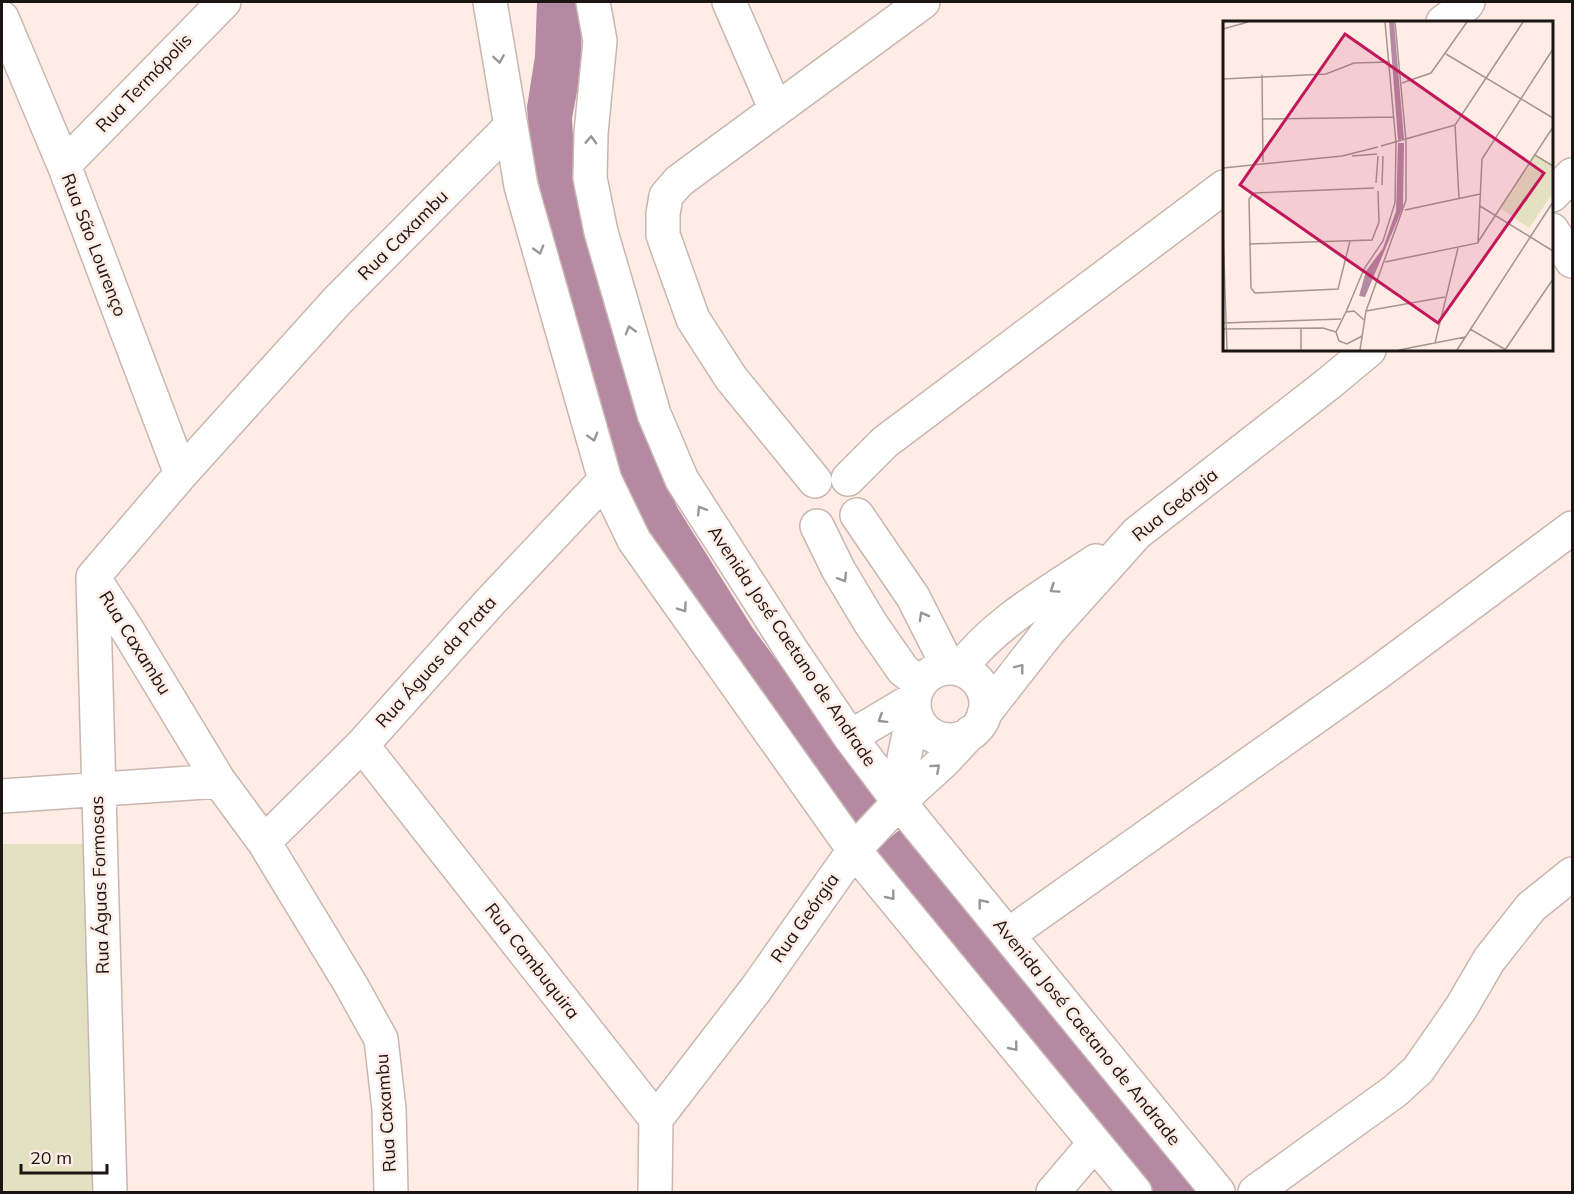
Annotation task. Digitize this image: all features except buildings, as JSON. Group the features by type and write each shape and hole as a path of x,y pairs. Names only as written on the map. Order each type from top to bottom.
{"street":[{"name":"Rua Termópolis","path":"64,165 224,2"},
{"path":"490,2 521,186 605,480 634,540 854,850 1135,1192"},
{"name":"Avenida José Caetano de Andrade","path":"593,2 600,40 591,133 590,178 601,232 654,414 682,480 850,737 899,802 1218,1192"},
{"path":"729,2 776,110"},
{"path":"815,481 731,378 693,319 663,235 666,196 679,181 923,2"},
{"path":"1444,21 1468,2"},
{"name":"Rua São Lourenço","path":"2,18 64,165 181,474"},
{"name":"Rua Caxambu","path":"391,1192 389,1109 381,1040 351,985 264,842 219,781 93,577 181,474 338,300 510,127"},
{"path":"1553,193 1572,175"},
{"path":"848,479 885,442 1223,188"},
{"path":"1553,233 1572,261"},
{"name":"Rua Geórgia","path":"656,1119 756,988 854,850 899,802 944,761 977,723 1048,632 1137,533 1368,351"},
{"path":"817,526 835,531 852,523 857,516 860,496 848,479 831,475 815,481 808,489 805,499 806,509 838,569 903,670 916,698 919,722 927,731 937,737 960,738 977,723 985,703 983,692 978,682 970,674 955,669 933,672 916,698 904,758 899,802"},
{"name":"Rua Águas da Prata","path":"264,842 362,745 490,602 605,480"},
{"path":"857,516 913,597 955,669"},
{"path":"1008,935 1376,674 1572,528"},
{"path":"955,669 986,640 1030,605 1137,533"},
{"name":"Rua Águas Formosas","path":"93,577 110,1192"},
{"path":"850,737 916,698"},
{"name":"Rua Cambuquira","path":"362,745 656,1119"},
{"path":"2,796 219,781"},
{"path":"1255,1192 1395,1091 1418,1070 1461,1008 1489,960 1531,907 1572,874"},
{"path":"655,1192 656,1119"},
{"path":"1053,1192 1094,1144"}],"shaded area":[{"path":"537,2 580,2 582,9 581,71 572,118 576,194 646,438 677,507 752,627 887,810 855,835 723,646 623,491 565,295 530,145 527,107 535,56"},
{"path":"903,827 1202,1192 1150,1192 870,854"},
{"path":"2,844 99,844 116,1192 2,1192"}]}
